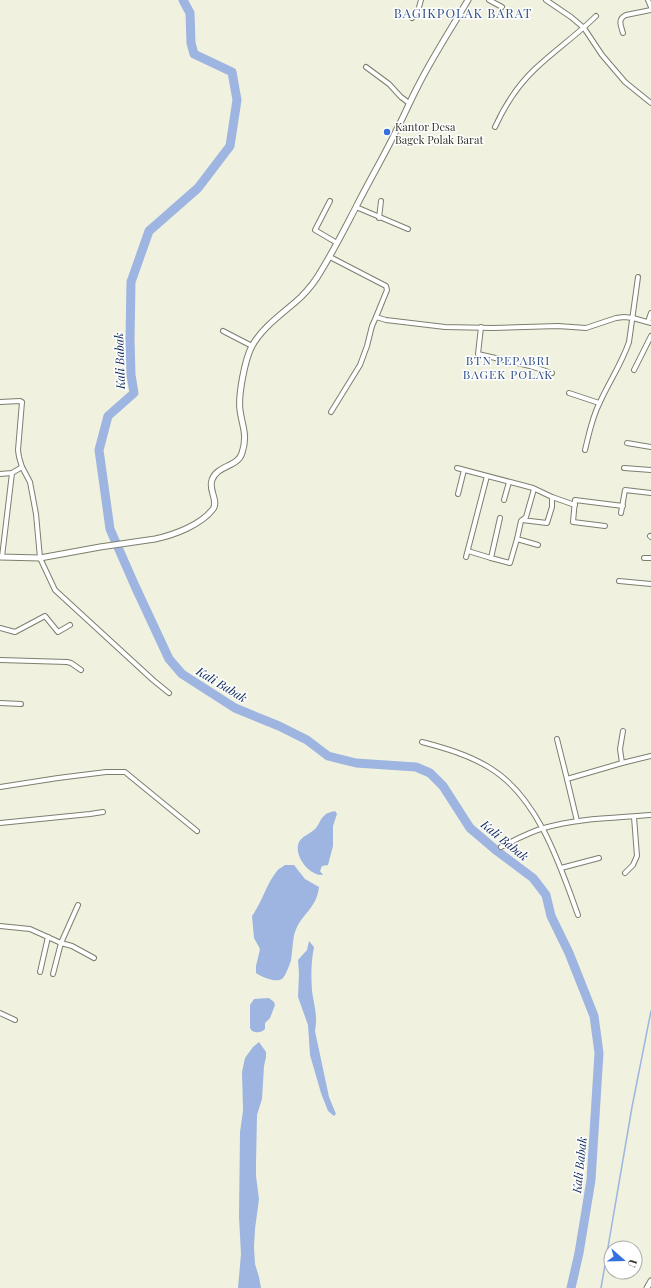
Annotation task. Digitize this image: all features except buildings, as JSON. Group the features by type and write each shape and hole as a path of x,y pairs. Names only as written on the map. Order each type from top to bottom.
{"street":[{"path":"412,18 418,11 421,0"},
{"path":"12,473 1,557 40,558 100,546 155,539 180,531 197,523 213,508 215,502 210,486 213,477 219,470 240,459 243,450 245,432 240,410 240,393 242,378 252,346 266,328 309,288 330,257 426,70 468,0"},
{"path":"489,0 502,7"},
{"path":"546,0 584,28 602,55 629,87 651,103"},
{"path":"623,33 620,21 622,17 651,9 648,0"},
{"path":"495,127 505,108 521,84 543,62 596,16"},
{"path":"366,67 389,84 409,103"},
{"path":"330,201 315,230 337,243"},
{"path":"379,218 380,202"},
{"path":"356,207 408,229"},
{"path":"330,257 386,286 387,290 372,326 360,365 331,412"},
{"path":"585,450 599,403 627,348 633,318 638,277"},
{"path":"376,317 386,320 445,327 558,326 586,328 619,317 633,318 649,322 651,313"},
{"path":"481,327 477,352 478,354 530,366 552,373"},
{"path":"223,331 252,346"},
{"path":"634,370 651,336"},
{"path":"569,393 599,403"},
{"path":"0,402 21,401 18,450 19,457 22,467 30,482 33,495 40,558 58,594 169,693"},
{"path":"627,443 651,447"},
{"path":"0,474 12,473 22,467"},
{"path":"457,468 534,489 575,505"},
{"path":"624,468 651,470"},
{"path":"458,494 464,470"},
{"path":"466,557 487,476"},
{"path":"504,500 509,482"},
{"path":"468,551 510,563 522,520 526,517 534,489"},
{"path":"621,513 625,490 651,493"},
{"path":"522,520 547,523 552,508 552,497"},
{"path":"605,526 574,522 575,500 622,506"},
{"path":"491,558 500,518"},
{"path":"517,540 538,545"},
{"path":"644,558 651,558"},
{"path":"619,581 651,584"},
{"path":"0,628 15,632 45,616 58,632 70,625"},
{"path":"0,660 67,662 81,670"},
{"path":"0,703 21,704"},
{"path":"622,763 620,749 624,731"},
{"path":"557,739 577,821"},
{"path":"422,742 454,751 491,769 514,788 543,828 561,868 578,915"},
{"path":"567,779 651,756"},
{"path":"0,787 98,773 119,771 125,772 197,831"},
{"path":"0,823 104,812"},
{"path":"501,847 543,828 577,821 651,816"},
{"path":"624,872 632,865 637,856 634,817"},
{"path":"561,868 599,858"},
{"path":"53,974 61,943 78,905"},
{"path":"0,926 30,929 61,943 72,946 94,958"},
{"path":"40,972 48,937"},
{"path":"0,1013 15,1020"},
{"path":"647,1288 651,1281"}],"water":[{"path":"335,811 337,814 333,826 333,846 328,865 322,866 320,871 323,875 318,874 312,872 300,858 298,853 299,842 318,826 321,819 325,815"},
{"path":"285,865 294,865 305,879 319,887 316,899 295,931 291,960 286,973 282,979 272,980 256,973 260,949 254,938 252,916 273,876"},
{"path":"309,941 314,947 311,974 316,1015 315,1031 329,1097 336,1114 334,1116 328,1111 321,1093 310,1055 308,1025 298,997 298,960 307,950"},
{"path":"269,998 275,1005 270,1018 265,1023 265,1029 259,1032 252,1031 250,1028 250,1005 254,999"},
{"path":"259,1042 266,1052 262,1099 257,1115 256,1176 259,1199 254,1247 255,1264 261,1288 238,1288 241,1254 239,1217 240,1132 243,1111 242,1072 245,1058 253,1047"}],"waterway":[{"name":"Kali Babak","path":"183,0 190,13 191,43 194,54 232,72 237,100 230,146 198,188 149,231 131,282 130,339 131,375 134,393 108,416 99,450 110,529 169,659 182,674 235,708 279,726 307,740 328,756 356,763 416,767 430,773 443,786 470,828 497,851 533,878 546,895 551,916 569,953 594,1016 599,1053 591,1180 579,1253 571,1288"},
{"path":"601,1288 632,1107 651,1011"}],"place":[{"name":"Kantor Desa Bagek Polak Barat","path":"387,132"}],"district":[{"name":"BAGIKPOLAK BARAT","path":"463,12"},
{"name":"BTN PEPABRI BAGEK POLAK","path":"508,367"}]}
